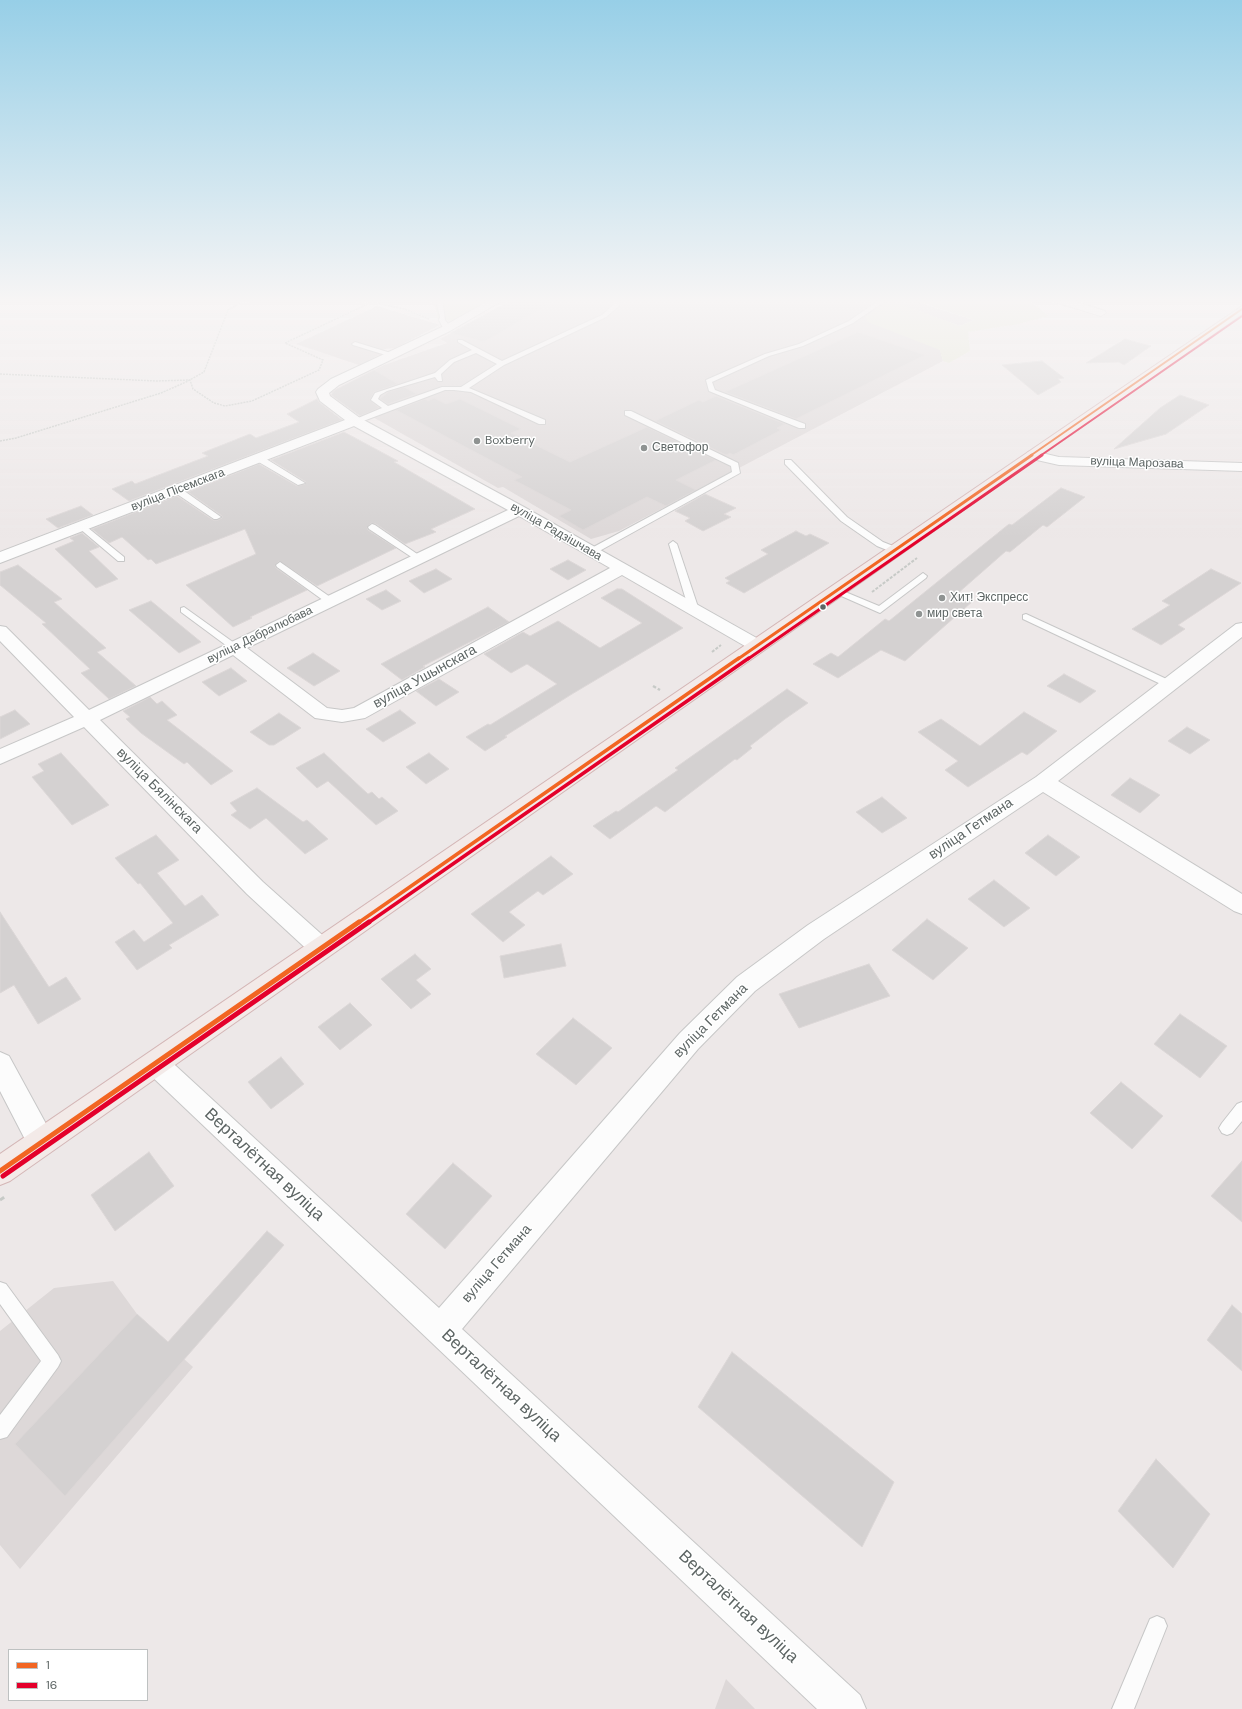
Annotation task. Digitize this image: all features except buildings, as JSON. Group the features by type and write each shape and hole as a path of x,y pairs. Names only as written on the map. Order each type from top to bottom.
{"main road":[{"path":"0,1171 1142,379"}],"street":[{"name":"вуліца Радзішчава","path":"342,379 322,392 324,398 354,421 519,510 756,645"},
{"name":"вуліца Пісемскага","path":"0,558 260,459 354,421"},
{"name":"вуліца Марозава","path":"1032,455 1059,461 1242,467"},
{"name":"вуліца Дабралюбава","path":"0,757 88,718 519,510"},
{"name":"вуліца Ушынскага","path":"234,647 322,714 342,716 358,714 621,569"},
{"name":"вуліца Гетмана","path":"441,1330 689,1041 746,984 816,932 1043,782 1242,628"},
{"name":"вуліца Бялінскага","path":"0,631 255,888 321,948"},
{"path":"1043,782 1242,905"},
{"name":"Верталётная вуліца","path":"155,1063 846,1709"},
{"path":"0,1064 42,1142"}],"lane":[{"path":"388,409 374,400 377,394 422,379"},
{"path":"439,379 444,388"},
{"path":"464,388 479,379"},
{"path":"715,379 708,382 712,391 802,426"},
{"path":"354,421 444,388 464,388 472,390 542,422"},
{"path":"591,552 736,473 735,465 628,413"},
{"path":"260,459 300,483"},
{"path":"788,462 844,519 880,544 894,550"},
{"path":"177,490 217,517"},
{"path":"82,526 121,559"},
{"path":"372,528 419,558"},
{"path":"673,544 694,610"},
{"path":"280,565 330,601"},
{"path":"835,591 880,610 923,576"},
{"path":"184,610 234,647"},
{"path":"1026,617 1169,684"},
{"path":"1227,1128 1242,1109"},
{"path":"0,1290 52,1361 0,1430"},
{"path":"1123,1709 1157,1626"}],"path":[{"path":"106,379 156,381 190,380"},
{"path":"190,380 193,389 214,403 225,406 252,401 300,379"},
{"path":"0,441 16,438 161,393 190,380"}],"shaded area":[{"path":"357,379 909,379 619,531 591,539 503,487 498,488 332,394 331,392"},
{"path":"267,1231 284,1245 184,1359 193,1367 20,1569 0,1545 0,1331 54,1288 113,1281 137,1314 168,1342"},
{"path":"726,1679 755,1709 715,1709"}],"transit line":[{"name":"1","path":"0,1171 1141,379"},
{"name":"16","path":"3,1176 1152,379"}],"place":[{"name":"Boxberry","path":"477,441"},
{"name":"Светофор","path":"644,448"},
{"name":"Хит! Экспресс","path":"942,598"},
{"name":"мир света","path":"919,614"}]}
